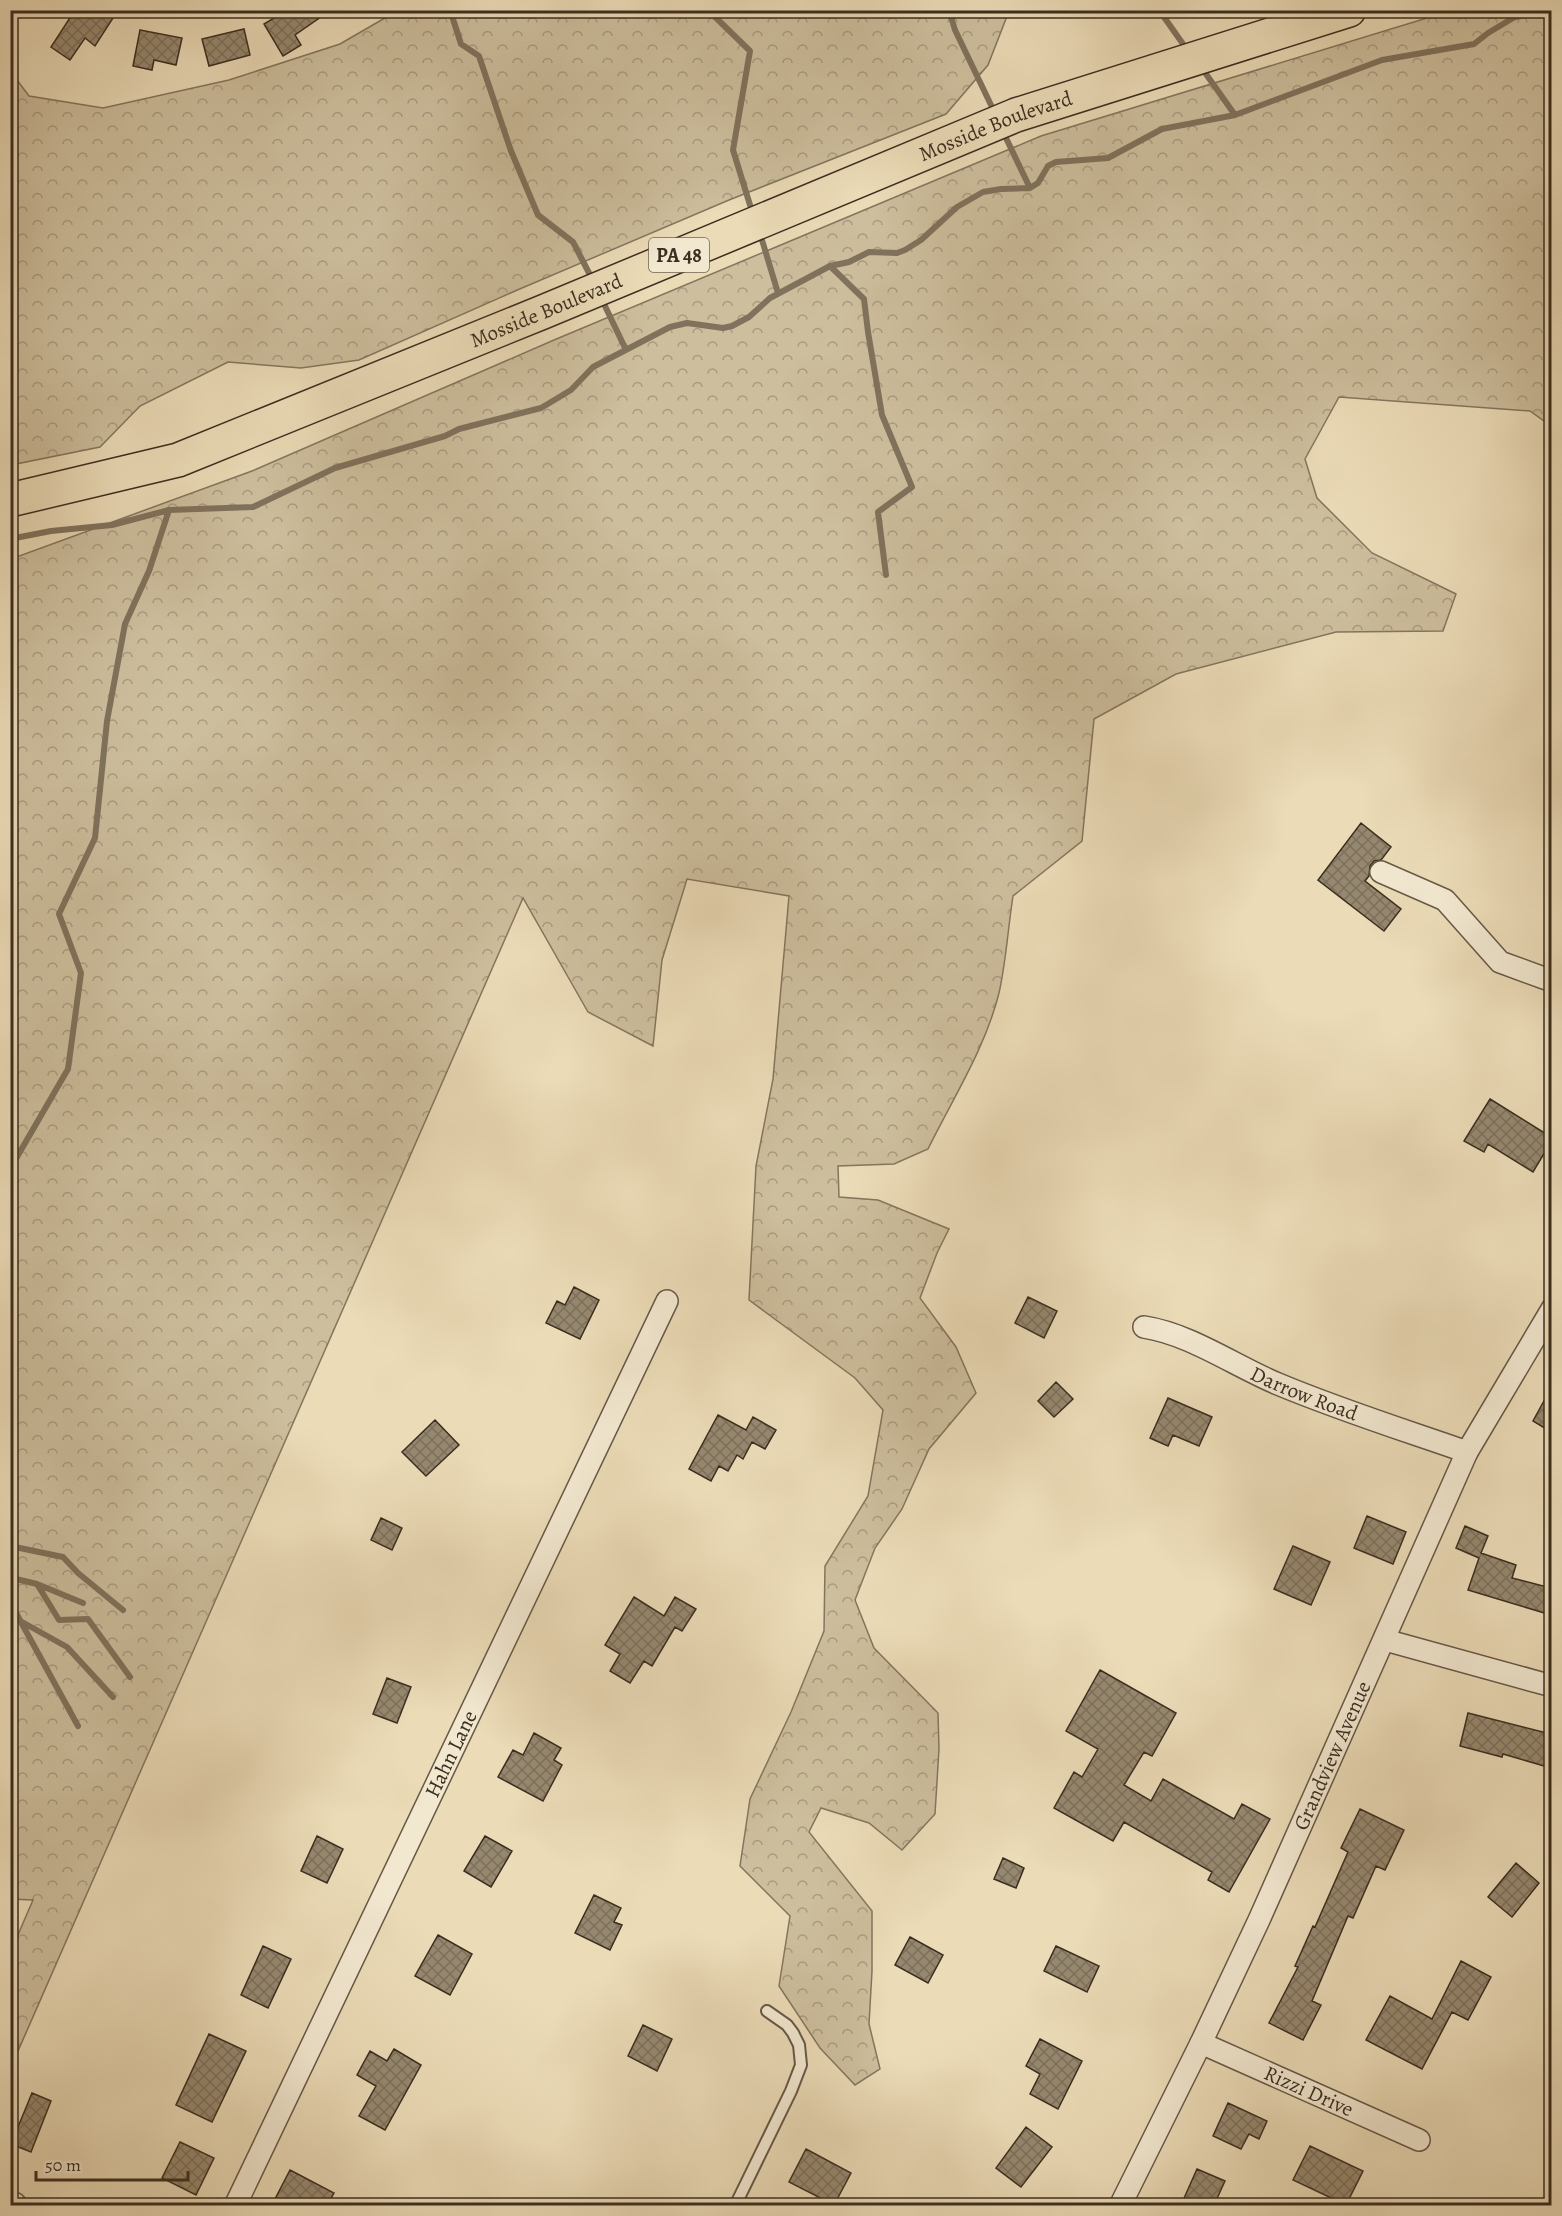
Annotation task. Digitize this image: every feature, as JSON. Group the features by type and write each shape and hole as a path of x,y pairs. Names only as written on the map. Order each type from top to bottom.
{"main road":[{"name":"Mosside Boulevard","path":"10,500 178,460 1016,115 1349,10"}],"street":[{"path":"1381,872 1445,900 1500,962 1551,981"},
{"name":"Hahn Lane","path":"235,2205 667,1301"},
{"name":"Grandview Avenue","path":"1120,2205 1201,2043 1385,1640 1467,1452 1551,1309"},
{"name":"Darrow Road","path":"1144,1327 1171,1333 1277,1383 1333,1406 1467,1452"},
{"path":"1385,1640 1551,1686"},
{"name":"Rizzi Drive","path":"1201,2043 1419,2140"}],"lane":[{"path":"735,2205 791,2091 801,2065 799,2045 793,2033 787,2025 767,2011"}],"green space":[{"path":"1453,10 1551,11 1551,426 1530,411 1339,397 1305,459 1317,498 1372,553 1456,594 1443,631 1336,632 1176,674 1094,719 1082,841 1013,896 999,993 993,1014 968,1073 928,1149 894,1164 838,1166 839,1197 878,1200 949,1229 920,1298 956,1347 976,1393 929,1449 902,1509 875,1548 855,1600 874,1648 938,1713 939,1749 935,1814 902,1850 869,1823 821,1808 809,1832 872,1911 869,2024 880,2069 855,2085 820,2048 779,1986 790,1916 740,1866 750,1799 791,1712 824,1631 825,1566 868,1496 883,1410 855,1378 749,1300 756,1166 773,1079 789,896 687,879 662,960 653,1046 588,1012 523,898 11,2067 11,1951 33,1900 10,1899 11,559 252,471 554,340 1041,136"},
{"path":"397,11 1009,11 988,65 946,114 729,200 359,360 301,368 228,362 140,406 100,447 11,465 11,72 29,96 103,108 229,80 340,44"}],"building":[{"path":"75,10 101,10 113,18 95,46 85,38 70,60 51,47"},
{"path":"287,10 331,10 295,35 301,45 283,56 264,24"},
{"path":"244,29 250,55 209,66 202,39"},
{"path":"140,30 182,38 176,65 154,60 152,70 133,66"},
{"path":"1361,823 1391,847 1381,860 1374,861 1370,866 1369,876 1365,881 1401,909 1384,931 1318,880"},
{"path":"1490,1099 1551,1137 1551,1142 1533,1172 1488,1144 1484,1152 1464,1141"},
{"path":"574,1287 599,1300 580,1339 546,1323 557,1301 565,1305"},
{"path":"1028,1297 1057,1311 1044,1338 1015,1323"},
{"path":"1056,1382 1073,1399 1054,1417 1038,1401"},
{"path":"1551,1388 1551,1432 1533,1421"},
{"path":"1168,1398 1212,1417 1199,1446 1173,1435 1168,1446 1150,1438"},
{"path":"718,1415 746,1430 753,1417 776,1430 765,1449 752,1442 743,1459 737,1455 728,1471 719,1466 711,1481 689,1469"},
{"path":"435,1420 459,1445 426,1476 402,1452"},
{"path":"1367,1516 1406,1532 1393,1564 1354,1548"},
{"path":"381,1518 402,1528 392,1550 371,1540"},
{"path":"1465,1526 1488,1536 1481,1553 1516,1565 1512,1578 1551,1588 1551,1615 1468,1590 1479,1558 1456,1548"},
{"path":"1293,1546 1330,1562 1311,1605 1274,1589"},
{"path":"634,1597 664,1616 675,1597 696,1609 682,1631 675,1627 652,1666 644,1661 630,1683 610,1671 620,1654 605,1645"},
{"path":"1100,1670 1176,1713 1152,1756 1144,1752 1124,1785 1151,1801 1163,1779 1234,1819 1242,1804 1270,1819 1229,1892 1208,1880 1212,1872 1124,1822 1113,1841 1054,1808 1074,1772 1082,1777 1098,1749 1066,1731"},
{"path":"387,1678 411,1687 397,1723 373,1714"},
{"path":"1468,1713 1551,1734 1551,1768 1503,1754 1502,1757 1460,1746"},
{"path":"534,1733 561,1748 554,1760 562,1765 543,1801 498,1777 513,1750 523,1755"},
{"path":"1360,1809 1404,1830 1385,1870 1376,1866 1353,1918 1348,1916 1312,2001 1321,2005 1303,2040 1269,2023 1298,1967 1295,1966 1348,1852 1341,1848"},
{"path":"317,1836 343,1849 327,1883 301,1871"},
{"path":"485,1836 512,1851 491,1887 464,1871"},
{"path":"1003,1858 1024,1868 1016,1888 994,1879"},
{"path":"1516,1863 1539,1883 1512,1917 1488,1897"},
{"path":"594,1895 621,1908 614,1922 622,1925 610,1950 575,1933"},
{"path":"438,1935 472,1954 450,1995 415,1976"},
{"path":"910,1937 943,1955 928,1983 895,1965"},
{"path":"263,1946 291,1959 268,2008 241,1995"},
{"path":"1056,1946 1099,1966 1087,1992 1044,1971"},
{"path":"1461,1961 1491,1977 1468,2020 1452,2012 1422,2069 1366,2040 1390,1996 1432,2019"},
{"path":"643,2025 672,2039 657,2071 628,2056"},
{"path":"209,2034 246,2051 212,2122 176,2105"},
{"path":"1040,2039 1082,2061 1058,2109 1030,2094 1040,2074 1026,2066"},
{"path":"394,2049 421,2065 385,2130 359,2116 376,2086 357,2075 370,2051 387,2061"},
{"path":"32,2093 51,2101 31,2152 11,2144"},
{"path":"1228,2103 1267,2121 1259,2139 1249,2134 1241,2149 1213,2136"},
{"path":"1026,2127 1052,2147 1021,2187 996,2168"},
{"path":"180,2142 214,2158 196,2195 162,2178"},
{"path":"1310,2146 1363,2171 1346,2205 1293,2180"},
{"path":"806,2149 851,2173 834,2205 789,2182"},
{"path":"1197,2169 1225,2181 1214,2205 1181,2205"},
{"path":"290,2170 334,2193 327,2205 287,2205 275,2199"}],"waterway":[{"path":"708,10 750,51 733,150 750,205"},
{"path":"949,10 955,30 991,105"},
{"path":"1159,10 1183,44"},
{"path":"10,539 51,531 112,525 169,510 253,507 335,468 445,436 459,429 541,408 571,390 593,367 670,327 687,323 723,328 732,326 749,317 770,298 830,266 849,262 869,252 897,253 905,250 921,240 957,207 983,192 1030,188 1038,183 1048,166 1056,162 1108,158 1162,129 1235,115 1382,60 1474,44 1513,18 1536,10"},
{"path":"452,16 461,44 479,56 511,151 538,215 573,242 589,273"},
{"path":"1206,74 1235,115"},
{"path":"1006,138 1030,188"},
{"path":"762,240 778,293"},
{"path":"830,266 864,299 882,415 912,487 878,512 886,575"},
{"path":"605,306 626,350"},
{"path":"10,1169 68,1069 81,973 59,914 95,838 107,721 125,624 149,571 169,510"},
{"path":"10,1546 63,1557 78,1573 123,1610"},
{"path":"10,1568 16,1579 37,1584 59,1620 88,1619 130,1677"},
{"path":"37,1584 83,1603"},
{"path":"10,1602 78,1726"},
{"path":"22,1622 67,1647 113,1697"}]}
